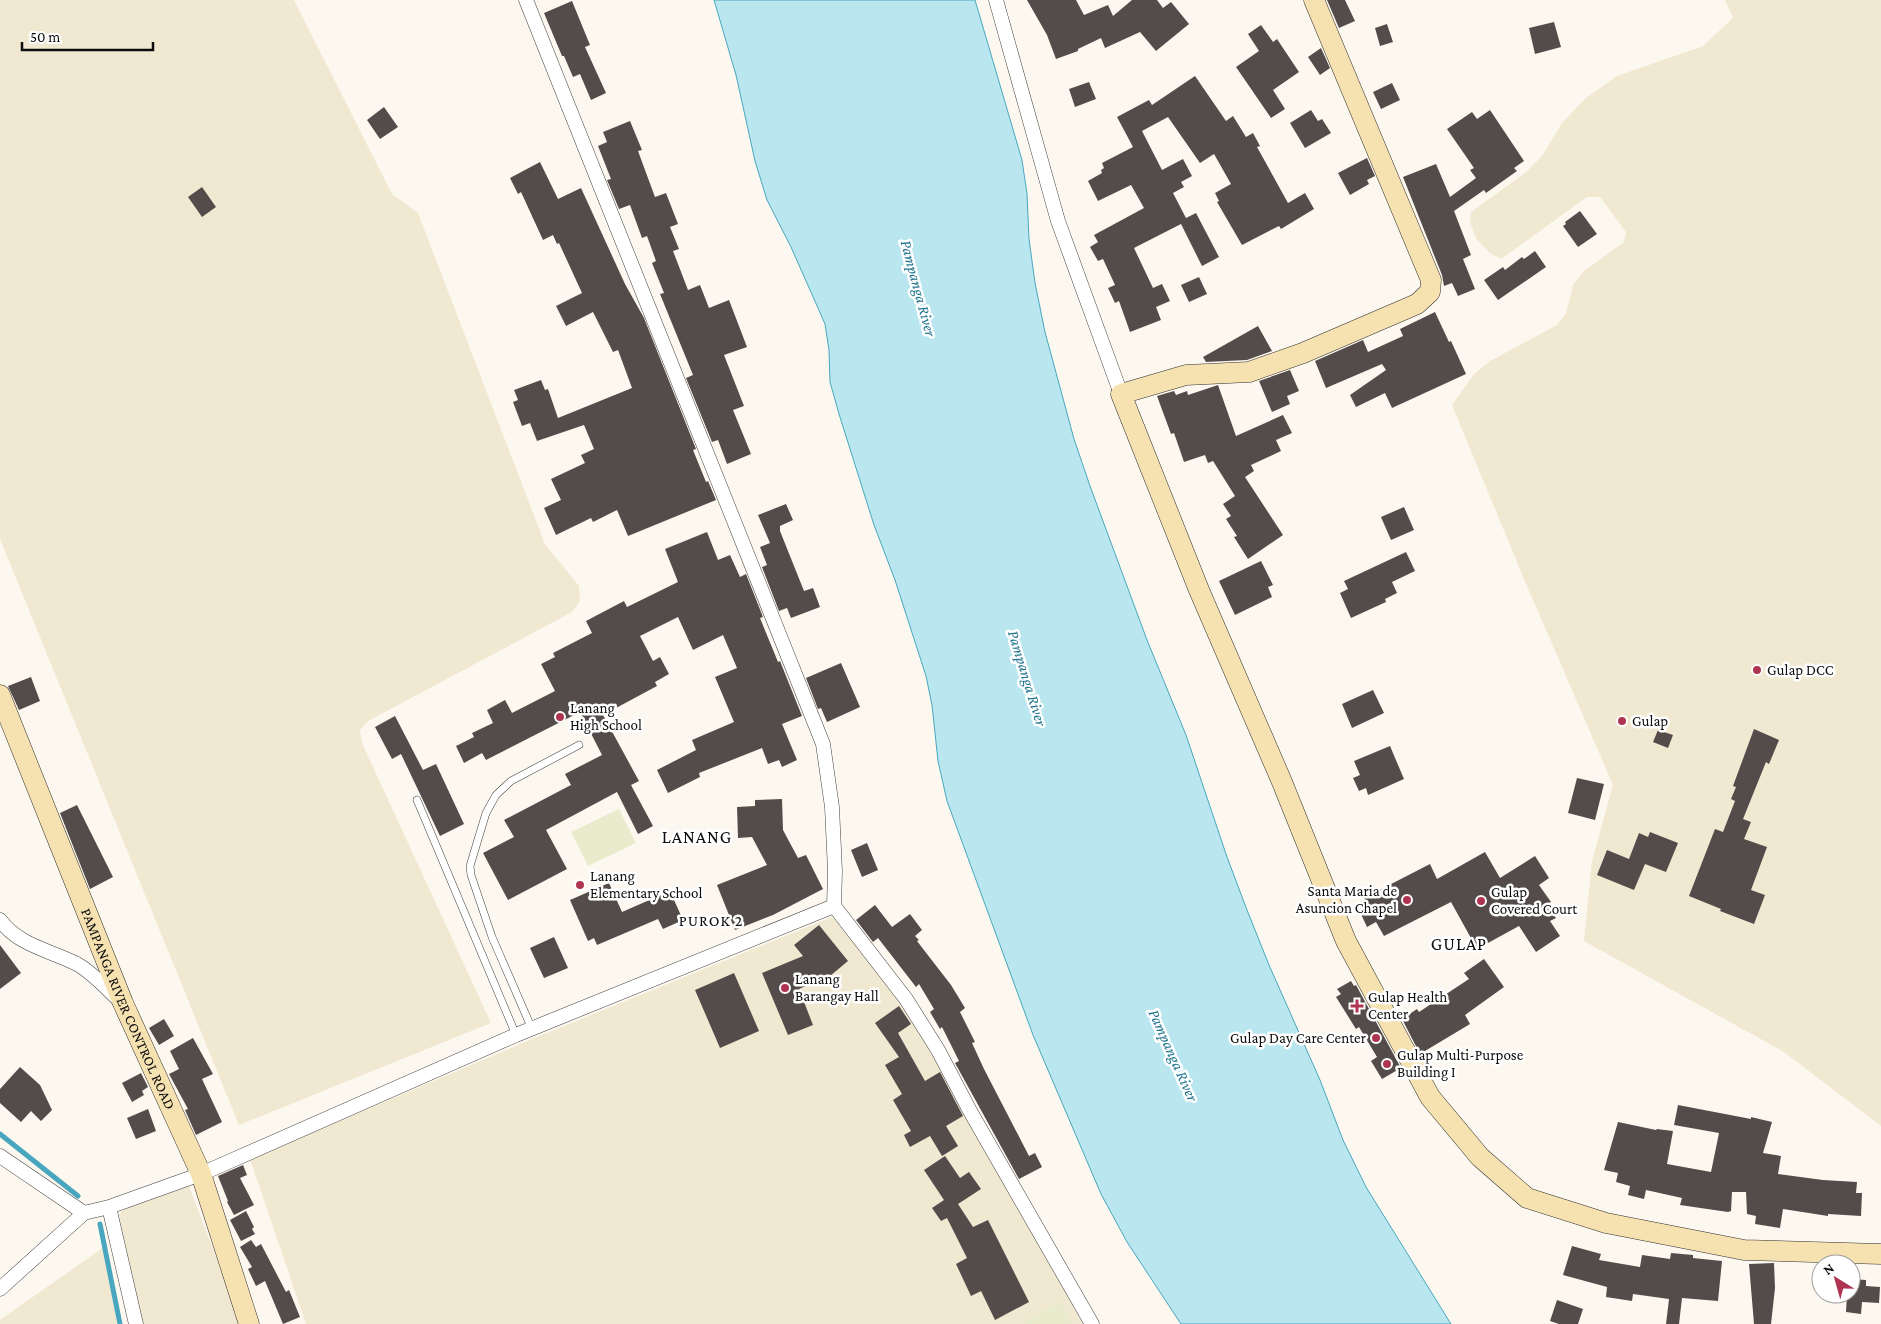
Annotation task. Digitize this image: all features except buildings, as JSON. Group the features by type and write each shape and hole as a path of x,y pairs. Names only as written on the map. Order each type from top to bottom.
{"street":[{"path":"526,0 823,744 832,816 835,871 834,906 906,999 934,1043 970,1111 1092,1324"},
{"path":"996,0 1058,221 1121,394 1199,590 1282,782 1346,941 1430,1098 1480,1157 1527,1198 1606,1222 1744,1250 1881,1254"},
{"path":"1121,394 1186,375 1249,372 1416,304 1430,292 1430,280 1314,0"},
{"name":"PAMPANGA RIVER CONTROL ROAD","path":"0,695 123,1004 201,1174 249,1324"},
{"path":"0,1289 84,1214 201,1174 516,1035 834,906"},
{"path":"0,920 7,930 32,946 86,969 123,1004"},
{"path":"0,1156 84,1214"},
{"path":"109,1206 136,1324"}],"lane":[{"path":"532,1029 492,937 471,875 470,866 486,813 496,795 511,781 579,745"},
{"path":"417,800 516,1035"}],"shaded area":[{"path":"0,0 294,0 392,194 418,213 545,544 579,586 580,601 572,612 368,721 360,730 362,743 491,1023 239,1125 0,539"},
{"path":"1725,0 1881,0 1881,1126 1784,1052 1584,941 1592,861 1613,785 1524,579 1452,405 1474,374 1490,361 1557,325 1566,313 1574,283 1584,271 1624,242 1626,232 1600,197 1587,197 1501,259 1490,253 1477,240 1470,223 1471,212 1525,173 1542,156 1562,123 1586,98 1617,76 1703,46 1733,18"},
{"path":"832,917 876,967 918,1024 1083,1324 306,1324 250,1159 537,1037"},
{"path":"187,1181 242,1324 141,1324 119,1215 132,1200"},
{"path":"104,1247 117,1324 0,1324 0,1320"}],"green space":[{"path":"619,809 636,843 588,866 571,832"},
{"path":"1060,1302 1072,1324 1026,1324 1025,1321"}],"water":[{"name":"Pampanga River","path":"714,0 975,0 1022,160 1027,194 1029,239 1035,283 1045,332 1074,439 1090,486 1147,640 1186,735 1247,910 1320,1080 1343,1140 1366,1187 1451,1324 1181,1324 1127,1242 1101,1194 1033,1035 947,801 938,761 932,705 926,676 895,580 874,525 839,414 830,382 829,350 825,324 791,247 767,200 755,161 736,75"}],"waterway":[{"path":"0,1134 78,1196"},
{"path":"100,1224 120,1324"}],"place":[{"name":"Gulap DCC","path":"1757,670"},
{"name":"Lanang High School","path":"560,717"},
{"name":"Gulap","path":"1622,721"},
{"name":"Lanang Elementary School","path":"580,885"},
{"name":"Santa Maria de Asuncion Chapel","path":"1407,900"},
{"name":"Gulap Covered Court","path":"1481,901"},
{"name":"Lanang Barangay Hall","path":"785,988"},
{"name":"Gulap Health Center","path":"1357,1006"},
{"name":"Gulap Day Care Center","path":"1376,1038"},
{"name":"Gulap Multi-Purpose Building I","path":"1387,1064"}],"district":[{"name":"LANANG","path":"697,837"},
{"name":"PUROK 2","path":"711,920"},
{"name":"GULAP","path":"1459,944"}]}
